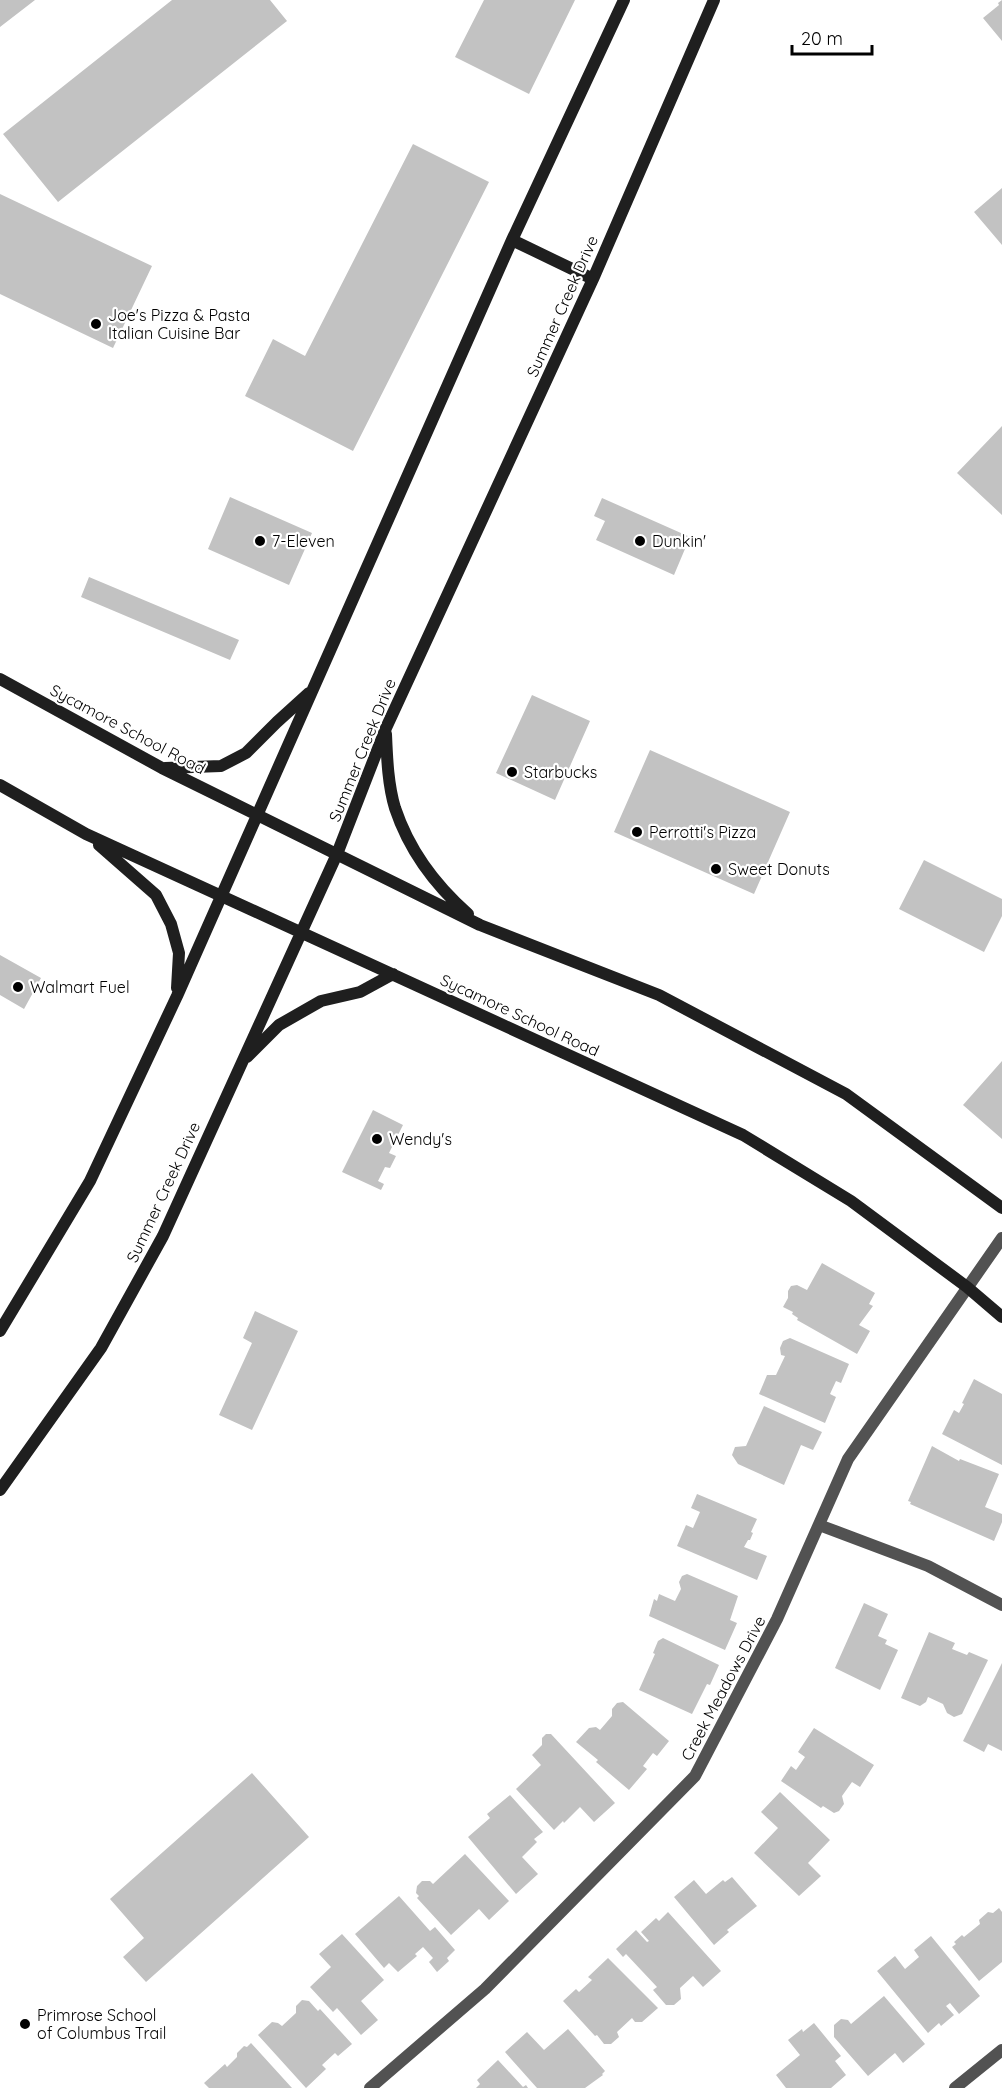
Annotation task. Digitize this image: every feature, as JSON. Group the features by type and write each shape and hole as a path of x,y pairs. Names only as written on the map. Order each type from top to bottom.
{"main road":[{"path":"0,1331 90,1181 177,996 512,240 624,0"},
{"name":"Summer Creek Drive","path":"0,1490 101,1348 163,1236 337,854 386,728 593,279 714,0"},
{"path":"512,240 593,279"},
{"name":"Sycamore School Road","path":"0,679 162,768 480,925 659,995 846,1094 1002,1208"},
{"path":"162,768 221,766 246,753 312,691"},
{"path":"386,728 387,763 395,807 408,839 426,870 451,900 480,925"},
{"name":"Sycamore School Road","path":"0,785 86,834 743,1135 851,1201 967,1287 1002,1317"},
{"path":"86,834 156,895 171,924 179,953 177,996"},
{"path":"242,1062 279,1025 321,1001 360,992 393,974"}],"street":[{"name":"Creek Meadows Drive","path":"370,2088 485,1989 695,1776 777,1619 848,1459 1002,1238"},
{"path":"819,1525 928,1566 1002,1605"},
{"path":"955,2088 1002,2050"}],"building":[{"path":"0,0 35,0 0,27"},
{"path":"172,0 270,0 287,21 58,202 3,134"},
{"path":"484,0 575,0 529,94 455,57"},
{"path":"1002,0 1002,41 983,18"},
{"path":"413,144 489,182 353,451 245,396 273,339 305,356"},
{"path":"1002,188 1002,245 974,212"},
{"path":"0,194 152,266 113,348 0,294"},
{"path":"1002,426 1002,515 957,473"},
{"name":"7-Eleven","path":"230,497 312,533 289,585 208,549"},
{"path":"602,498 690,537 674,575 596,540 605,521 594,516"},
{"path":"89,577 239,640 230,660 81,597"},
{"path":"532,695 590,721 555,800 496,773"},
{"path":"650,750 790,812 754,894 614,832"},
{"path":"924,860 1002,899 1002,916 984,952 899,909"},
{"name":"Walmart Fuel","path":"0,955 41,978 24,1009 0,995"},
{"path":"1002,1061 1002,1139 963,1105"},
{"name":"Wendy's","path":"373,1110 403,1125 389,1153 396,1156 390,1168 385,1167 378,1181 384,1184 381,1190 342,1172"},
{"path":"822,1263 875,1293 869,1304 873,1306 859,1325 870,1331 857,1354 797,1320 793,1312 783,1307 791,1286 797,1285 807,1290"},
{"path":"255,1311 298,1331 252,1430 219,1415 252,1343 243,1338"},
{"path":"790,1338 849,1364 841,1383 836,1381 830,1394 836,1397 825,1423 759,1394 767,1375 776,1375 785,1356 781,1355 780,1348 783,1341"},
{"path":"974,1379 1002,1394 1002,1465 942,1434 954,1410 959,1413"},
{"path":"764,1406 822,1432 813,1450 801,1445 784,1485 738,1464 732,1455 735,1447 746,1446"},
{"path":"932,1446 959,1461 960,1459 999,1474 985,1507 1002,1514 1002,1522 994,1541 910,1504 911,1502 908,1501"},
{"path":"697,1494 757,1519 750,1540 744,1547 767,1556 757,1580 677,1546 686,1525 693,1528 700,1512 691,1508"},
{"path":"687,1574 738,1596 730,1620 737,1623 725,1650 649,1616 654,1599 657,1601 659,1594 675,1601 681,1589 679,1582 682,1576"},
{"path":"864,1603 888,1614 878,1636 887,1640 885,1644 898,1650 880,1690 835,1668"},
{"path":"929,1632 955,1643 952,1649 967,1655 969,1652 988,1660 962,1714 954,1717 947,1713 943,1704 928,1697 926,1702 920,1706 901,1698"},
{"path":"663,1638 719,1665 692,1714 639,1690 655,1654 653,1653 658,1641"},
{"path":"1002,1663 1002,1751 988,1744 984,1752 963,1741"},
{"path":"623,1702 669,1741 657,1756 653,1753 643,1766 647,1769 629,1790 576,1742 589,1728 596,1727 600,1730 612,1716 612,1709 617,1703"},
{"path":"814,1728 874,1765 860,1787 852,1782 842,1796 844,1804 839,1811 834,1813 823,1806 821,1808 781,1781 791,1766 796,1770 805,1757 798,1752"},
{"path":"546,1734 551,1734 615,1803 594,1822 580,1807 554,1830 516,1789 541,1765 532,1755 542,1745 542,1738"},
{"path":"252,1773 309,1837 146,1982 123,1957 144,1938 110,1899"},
{"path":"780,1792 830,1840 808,1863 821,1876 799,1896 754,1853 778,1828 761,1812"},
{"path":"510,1795 543,1832 534,1839 537,1842 522,1857 538,1874 516,1894 468,1837 490,1818 487,1814"},
{"path":"465,1854 509,1901 489,1920 479,1909 451,1935 417,1898 419,1896 416,1893 417,1886 422,1881 430,1881 433,1884"},
{"path":"732,1877 757,1906 727,1930 729,1932 714,1945 674,1897 694,1880 706,1894 723,1880 725,1882"},
{"path":"399,1896 430,1931 435,1927 455,1950 447,1958 449,1961 437,1972 429,1962 433,1958 423,1947 415,1954 417,1956 398,1972 389,1963 384,1968 355,1934"},
{"path":"999,1908 1002,1912 1002,1962 979,1981 952,1947 962,1935 964,1937 980,1924 979,1920 988,1912 993,1913"},
{"path":"668,1912 721,1971 703,1987 693,1976 680,1988 681,1999 674,2005 666,2005 653,1990 657,1987 626,1954 623,1957 616,1949 636,1930 647,1942 649,1941 641,1932 656,1918 659,1921"},
{"path":"342,1934 384,1980 361,2001 378,2020 361,2035 337,2008 333,2012 310,1987 331,1967 319,1954"},
{"path":"931,1936 980,1996 959,2014 950,2003 946,2006 954,2015 941,2026 939,2023 928,2033 877,1971 895,1956 905,1969 919,1957 914,1950"},
{"path":"608,1958 658,2008 642,2022 635,2022 632,2018 617,2032 619,2037 611,2044 604,2044 563,2001 576,1989 579,1992 592,1980 588,1977"},
{"path":"884,1996 925,2044 903,2063 895,2053 868,2076 834,2037 834,2025 841,2019 848,2020 851,2024"},
{"path":"302,2000 309,2001 318,2011 320,2009 352,2044 338,2056 335,2053 322,2065 326,2069 306,2088 258,2035 272,2022 282,2026 296,2013 296,2006"},
{"path":"814,2023 841,2056 835,2061 846,2075 831,2088 786,2088 776,2075 800,2055 788,2040"},
{"path":"568,2029 605,2071 585,2088 537,2088 505,2052 527,2032 544,2050"},
{"path":"251,2043 292,2088 209,2088 204,2083 225,2064 227,2067 244,2046 247,2047"},
{"path":"498,2060 523,2087 526,2085 528,2088 476,2088 480,2084 477,2080"}],"place":[{"name":"Joe's Pizza & Pasta Italian Cuisine Bar","path":"96,324"},
{"name":"7-Eleven","path":"260,541"},
{"name":"Dunkin'","path":"640,541"},
{"name":"Starbucks","path":"512,772"},
{"name":"Perrotti's Pizza","path":"637,832"},
{"name":"Sweet Donuts","path":"716,869"},
{"name":"Walmart Fuel","path":"18,987"},
{"name":"Wendy's","path":"377,1139"},
{"name":"Primrose School of Columbus Trail","path":"25,2024"}]}
